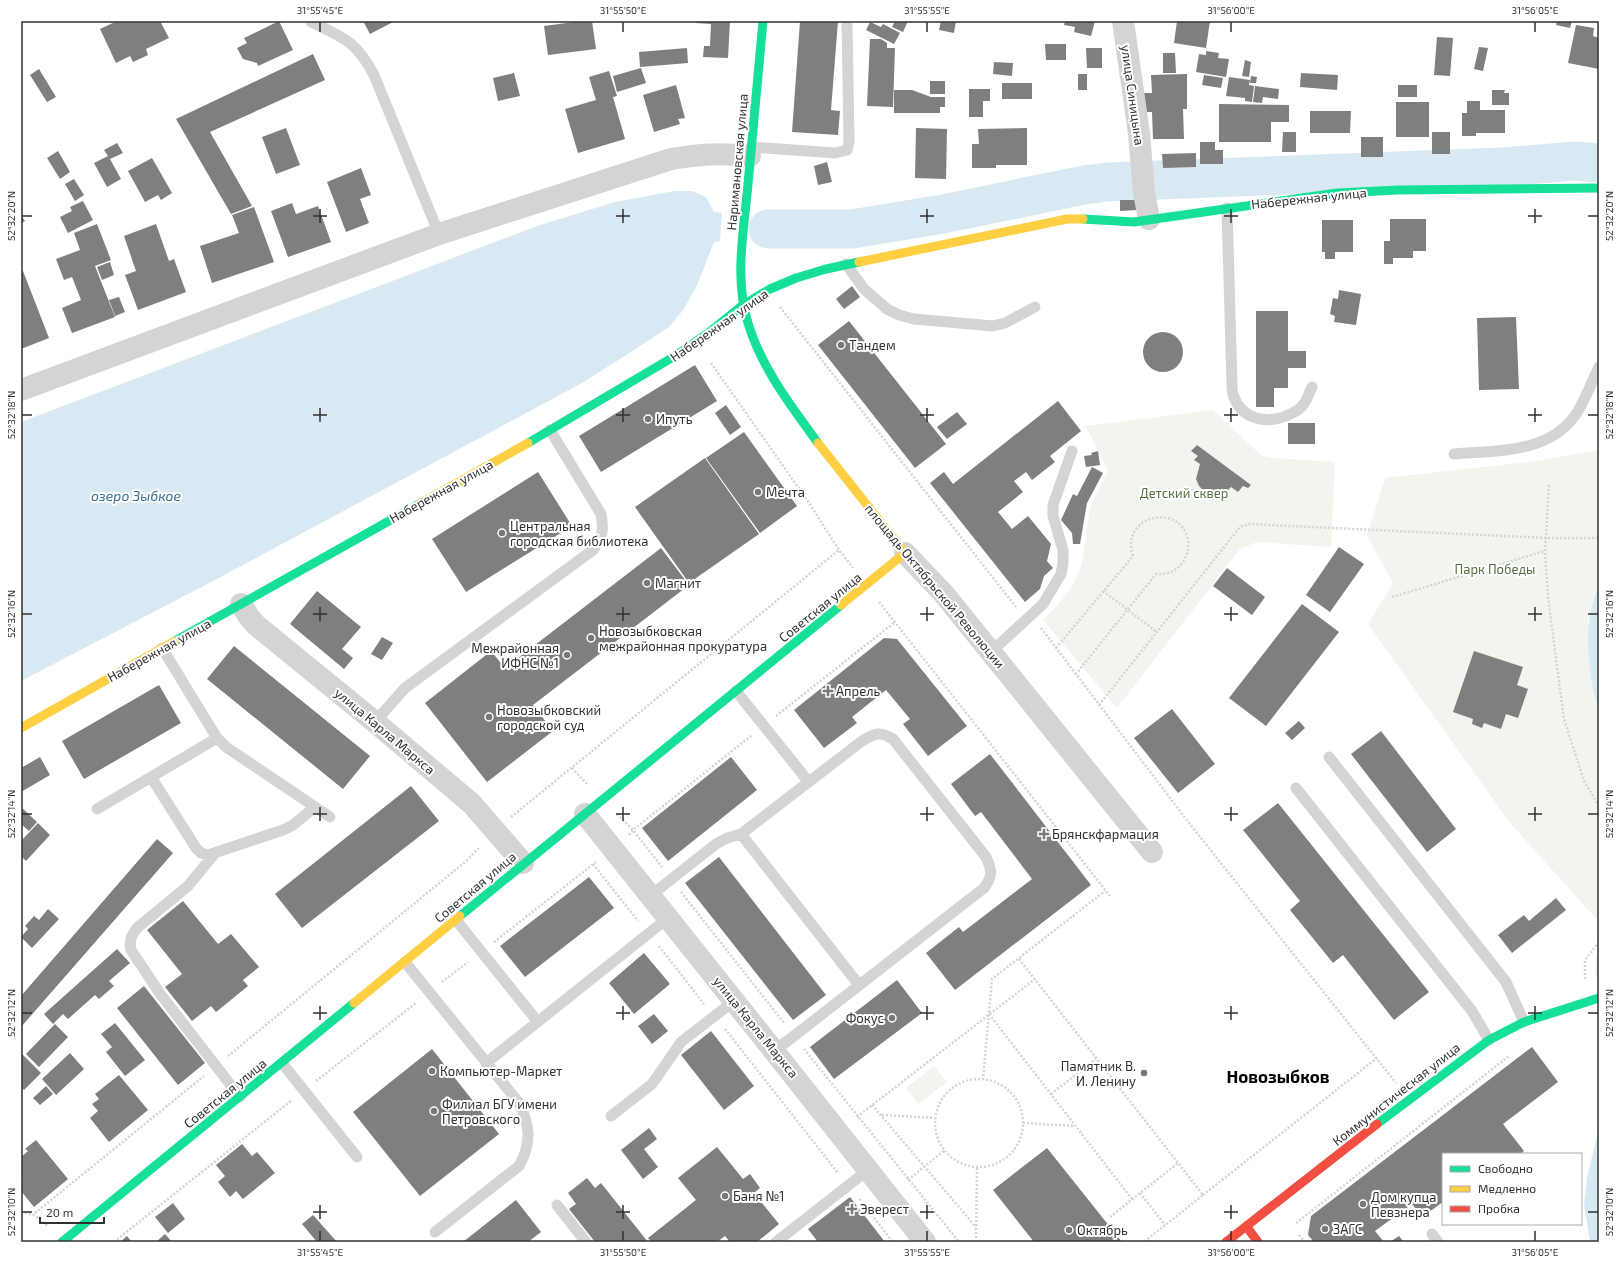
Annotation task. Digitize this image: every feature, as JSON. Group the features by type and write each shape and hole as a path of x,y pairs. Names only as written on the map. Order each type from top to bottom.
{"main road":[{"name":"Наримановская улица","path":"743,306 741,257 763,21"},
{"name":"Набережная улица","path":"26,724 550,430 675,356 743,306 770,289 796,278 826,268 1067,219 1085,218 1119,222 1134,222 1337,192 1599,188"},
{"name":"площадь Октябрьской Революции","path":"743,306 758,349 770,374 788,402 836,466 905,553"},
{"name":"Советская улица","path":"63,1242 456,920 523,863 867,586 905,553"},
{"name":"Коммунистическая улица","path":"1226,1242 1409,1099 1489,1040 1524,1022 1595,999"},
{"path":"1246,1226 1258,1242"}],"street":[{"name":"улица Синицына","path":"1123,21 1139,133 1144,192 1149,219"},
{"path":"21,390 439,234 671,159 696,154 750,152"},
{"name":"площадь Октябрьской Революции","path":"905,553 944,594 1152,852"},
{"name":"улица Карла Маркса","path":"241,604 256,626 375,722 472,804 523,863"},
{"name":"улица Карла Маркса","path":"585,814 925,1242"}],"lane":[{"path":"750,152 835,153 847,150 849,142 848,21"},
{"path":"311,22 345,38 357,48 366,60 374,75 439,234"},
{"path":"1228,208 1232,385 1234,397 1241,410 1252,417 1262,420 1276,420 1301,407 1312,387"},
{"path":"846,264 864,289 887,309 914,320 993,326 1005,323 1035,307"},
{"path":"1454,454 1521,448 1535,445 1559,432 1577,412 1599,367"},
{"path":"375,722 405,688 593,550 601,539 603,526 601,514 550,430"},
{"path":"991,652 1043,604 1061,574 1063,550 1053,516 1053,505 1072,452"},
{"path":"162,648 217,738 226,747 330,817"},
{"path":"736,692 808,782"},
{"path":"650,896 716,844 727,838 741,834 862,741 873,734 884,733 894,739 986,857 990,866 991,879 984,888 774,1050"},
{"path":"97,809 217,738"},
{"path":"1329,758 1506,982 1524,1022"},
{"path":"151,777 196,848 208,855 283,830 315,807"},
{"path":"1296,788 1472,1011 1489,1040"},
{"path":"741,834 859,985"},
{"path":"215,853 188,886 137,928 132,934 130,942 131,950 161,995 240,1097"},
{"path":"486,1063 668,918"},
{"path":"456,920 538,1022"},
{"path":"405,962 519,1102 526,1116 529,1135 526,1154 519,1166 435,1232"},
{"path":"611,1116 652,1084 681,1042 734,1001"},
{"path":"282,1063 357,1157"},
{"path":"776,1242 868,1170"},
{"path":"557,1206 586,1242"}],"path":[{"path":"779,305 1018,609 1042,629 1189,823 1382,1064"},
{"path":"711,363 807,500 839,550 1110,896"},
{"path":"1549,485 1547,538 1545,551 1548,597 1564,719 1584,781 1599,806"},
{"path":"1056,648 1133,556 1130,542 1133,533 1139,525 1156,517 1166,518 1177,523 1184,530 1188,538 1188,552 1184,561 1174,571 1165,574 1156,574 1076,674"},
{"path":"1099,705 1240,527 1248,524 1547,538 1599,538"},
{"path":"35,1213 465,862 513,815 839,550"},
{"path":"1392,597 1545,551"},
{"path":"1103,591 1157,632"},
{"path":"114,1242 304,1090 626,839 633,830 895,622"},
{"path":"572,768 633,830"},
{"path":"593,864 893,1242"},
{"path":"983,1080 992,979 1105,891"},
{"path":"1595,999 1586,981 1585,960 1599,942"},
{"path":"1019,959 1203,1195"},
{"path":"857,1117 1035,979"},
{"path":"989,1014 1132,1199"},
{"path":"1296,1223 1510,1055"},
{"path":"1144,1242 1377,1058"},
{"path":"1051,1094 1096,1059"},
{"path":"970,1080 983,1080 998,1083 1015,1097 1021,1108 1023,1123 1022,1132 1019,1143 1012,1153 1002,1161 991,1165 977,1167 967,1166 956,1161 940,1143 936,1132 936,1118 938,1108 944,1097 952,1088 970,1080"},
{"path":"872,1105 976,1227"},
{"path":"881,1116 936,1118"},
{"path":"1023,1123 1075,1126"},
{"path":"908,1180 945,1150"},
{"path":"1110,1217 1178,1163"},
{"path":"976,1242 977,1167"},
{"path":"1140,1193 1165,1225"},
{"path":"21,1212 34,1215 52,1229 63,1242"},
{"path":"1299,1234 1305,1242"}],"green space":[{"name":"Детский сквер","path":"1213,410 1262,456 1335,462 1331,547 1257,542 1240,549 1117,708 1043,620 1057,606 1073,585 1082,564 1090,507 1108,472 1086,426"},
{"name":"Парк Победы","path":"1599,450 1599,586 1594,594 1588,620 1590,674 1599,709 1599,922 1510,823 1368,624 1393,583 1367,536 1385,478 1537,461"},
{"path":"1599,952 1599,976 1595,977 1596,957"},
{"path":"934,1066 947,1082 918,1104 906,1088"}],"water":[{"name":"озеро Зыбкое","path":"674,191 692,191 706,197 714,212 722,213 720,241 714,242 698,283 684,309 669,327 582,383 215,580 21,681 21,422 537,226 615,202"},
{"path":"1599,586 1599,709 1589,664 1588,630 1590,614"},
{"path":"1599,1127 1599,1242 1590,1242 1584,1204 1587,1178"}],"building":[{"path":"117,21 160,21 169,38 146,49 148,55 133,62 130,56 116,63 100,29"},
{"path":"279,21 293,50 258,66 257,63 243,59 237,48 247,43 244,38"},
{"path":"363,21 395,21 370,34"},
{"path":"592,21 596,49 548,55 544,26"},
{"path":"696,21 730,21 728,58 703,57 704,46 710,46 711,24 696,23"},
{"path":"800,21 838,21 831,110 840,111 838,135 792,132"},
{"path":"895,21 908,21 903,32 892,27"},
{"path":"941,21 956,21 954,33 939,30"},
{"path":"1065,21 1095,21 1091,36 1074,32 1075,27 1064,25"},
{"path":"1177,21 1210,21 1206,48 1174,43"},
{"path":"1557,21 1572,21 1570,28 1556,25"},
{"path":"870,22 881,27 883,24 900,33 894,44 866,30"},
{"path":"1576,25 1594,28 1593,36 1599,38 1599,69 1568,63"},
{"path":"1437,37 1453,38 1450,76 1434,75"},
{"path":"870,39 881,39 887,43 887,48 895,48 893,107 867,106"},
{"path":"1045,44 1066,44 1066,60 1046,60"},
{"path":"1479,47 1488,48 1483,71 1474,69"},
{"path":"687,48 688,63 640,67 639,52"},
{"path":"1086,48 1102,48 1102,68 1087,68"},
{"path":"1206,51 1219,53 1218,58 1229,59 1226,77 1196,72 1199,54 1206,55"},
{"path":"1163,53 1175,53 1176,73 1163,73"},
{"path":"313,54 325,80 210,132 252,206 231,214 176,119"},
{"path":"1245,60 1251,62 1249,77 1242,76"},
{"path":"994,62 1013,63 1012,76 993,74"},
{"path":"641,68 646,83 617,92 613,76"},
{"path":"39,69 56,97 47,102 30,75"},
{"path":"609,71 617,96 613,97 625,139 578,153 565,109 596,100 589,77"},
{"path":"514,73 520,96 498,101 493,78"},
{"path":"1301,73 1338,75 1337,90 1300,87"},
{"path":"1078,74 1087,74 1087,90 1078,90"},
{"path":"1187,74 1187,109 1183,109 1184,139 1153,139 1152,112 1141,112 1141,93 1152,93 1151,75"},
{"path":"1204,75 1223,78 1221,88 1202,85"},
{"path":"1251,76 1257,77 1256,83 1250,83"},
{"path":"1229,77 1250,80 1249,85 1254,86 1252,102 1245,101 1245,98 1226,96"},
{"path":"930,81 945,81 945,94 930,94"},
{"path":"1002,83 1032,83 1032,99 1002,99"},
{"path":"676,85 685,118 678,119 680,124 654,132 643,95"},
{"path":"1398,85 1417,85 1417,97 1398,97"},
{"path":"1255,86 1279,89 1278,99 1263,97 1262,103 1253,102"},
{"path":"969,89 990,89 990,101 983,101 983,117 969,117"},
{"path":"894,90 912,90 931,97 945,97 945,107 940,107 940,113 894,113"},
{"path":"1492,90 1505,90 1504,93 1509,93 1509,105 1492,105"},
{"path":"1467,101 1480,101 1480,110 1505,110 1505,133 1476,133 1476,136 1462,136 1462,113 1467,113"},
{"path":"1396,102 1429,102 1429,137 1396,137"},
{"path":"1219,104 1289,105 1289,122 1271,122 1271,142 1219,142"},
{"path":"1310,111 1351,111 1350,133 1310,133"},
{"path":"286,128 300,165 276,174 262,137"},
{"path":"916,128 947,129 946,179 915,178"},
{"path":"1027,128 1027,165 996,165 996,168 972,168 972,144 979,144 978,129"},
{"path":"1283,132 1296,132 1296,152 1282,152"},
{"path":"1432,132 1450,132 1450,154 1432,154"},
{"path":"1361,137 1383,137 1383,157 1361,157"},
{"path":"1200,142 1215,142 1215,150 1223,150 1223,164 1200,164"},
{"path":"117,143 123,153 110,159 121,179 107,187 94,163 108,156 104,150"},
{"path":"58,151 70,172 60,179 47,158"},
{"path":"1196,153 1196,167 1163,168 1162,154"},
{"path":"152,158 172,193 161,200 158,195 145,202 128,171"},
{"path":"827,162 832,182 818,185 814,166"},
{"path":"361,168 371,195 360,199 369,223 346,232 327,182"},
{"path":"74,179 84,195 75,201 65,184"},
{"path":"1120,200 1137,200 1137,210 1120,211"},
{"path":"83,201 93,220 68,233 60,217 72,211 70,207"},
{"path":"292,203 296,214 318,206 331,242 288,257 271,211"},
{"path":"254,207 274,262 212,283 200,246 239,233 232,215"},
{"path":"21,215 25,221 21,224"},
{"path":"1390,219 1426,219 1426,251 1413,251 1413,258 1393,258 1393,264 1384,264 1384,241 1390,241"},
{"path":"1322,220 1353,220 1353,252 1335,252 1335,259 1325,259 1325,252 1322,252"},
{"path":"97,224 111,260 95,266 115,317 72,333 62,308 81,300 72,277 64,280 56,259 80,250 74,233"},
{"path":"156,224 169,261 174,259 186,292 138,310 125,275 136,271 124,236"},
{"path":"110,262 114,275 102,280 97,267"},
{"path":"23,271 49,338 21,349 21,272"},
{"path":"852,286 860,297 844,309 836,299"},
{"path":"1339,290 1361,294 1356,325 1334,322 1335,316 1330,314 1333,298 1338,299"},
{"path":"119,297 125,312 115,316 109,300"},
{"path":"1256,311 1288,311 1288,351 1306,351 1306,368 1288,368 1288,388 1274,388 1274,407 1256,407"},
{"path":"1516,317 1519,389 1479,390 1477,318"},
{"path":"849,321 946,444 915,468 818,345"},
{"path":"1163,332 1177,338 1183,352 1177,366 1163,372 1149,366 1143,352 1149,338"},
{"name":"Ипуть","path":"695,365 717,401 601,472 579,436"},
{"path":"1058,401 1081,431 1050,456 1055,462 1032,480 1026,472 1014,481 1023,492 998,512 1012,529 1028,516 1051,544 1047,561 1053,568 1044,576 1040,589 1025,602 930,483 944,472 953,484"},
{"path":"726,405 741,427 730,435 715,413"},
{"path":"957,412 967,424 947,439 937,427"},
{"path":"1288,423 1315,423 1315,444 1288,444"},
{"name":"Мечта","path":"744,432 797,506 760,533 706,458"},
{"path":"1197,445 1251,485 1248,488 1243,486 1238,492 1231,487 1220,495 1212,495 1205,492 1199,486 1196,479 1200,464 1194,460 1198,456 1191,451"},
{"path":"1098,451 1100,465 1086,467 1084,456 1092,455 1091,453"},
{"path":"705,458 759,534 689,583 635,507"},
{"path":"1092,467 1103,473 1087,503 1080,544 1073,544 1072,533 1061,520 1073,494 1077,496"},
{"name":"Центральная городская библиотека","path":"538,472 572,526 466,592 432,539"},
{"path":"1339,547 1364,564 1330,612 1306,595"},
{"path":"661,548 689,585 533,705 553,731 487,782 425,703 491,651 505,668"},
{"path":"1227,568 1265,597 1252,615 1213,586"},
{"path":"317,591 361,627 342,649 353,658 344,669 290,624"},
{"path":"1302,604 1339,632 1266,726 1229,698"},
{"path":"382,637 393,643 382,660 371,654"},
{"path":"884,638 897,639 967,726 928,756 903,724 910,719 886,690 852,717 857,723 824,748 794,710"},
{"path":"234,646 370,756 343,789 207,679"},
{"path":"1474,651 1523,667 1517,685 1528,689 1518,718 1506,714 1501,729 1484,723 1482,728 1472,724 1473,719 1453,712"},
{"path":"159,685 181,723 84,779 62,741"},
{"path":"1172,709 1215,764 1178,793 1134,738"},
{"path":"1299,721 1305,728 1292,740 1285,733"},
{"path":"1381,731 1456,829 1427,852 1351,754"},
{"path":"990,754 1091,885 955,990 926,953 959,927 963,932 1032,879 981,812 975,816 951,784"},
{"path":"40,757 50,775 21,792 21,768"},
{"path":"731,757 757,790 668,861 642,828"},
{"path":"411,786 439,821 302,928 275,894"},
{"path":"1278,803 1429,992 1394,1020 1343,955 1333,963 1290,910 1300,901 1243,830"},
{"path":"21,807 37,822 29,831 21,824"},
{"path":"38,823 50,835 26,861 21,856 21,841"},
{"path":"157,839 173,853 21,1027 21,996"},
{"path":"719,857 826,995 793,1020 685,883"},
{"path":"589,877 614,908 525,977 500,946"},
{"path":"1556,898 1566,910 1512,953 1498,935 1524,915 1529,921"},
{"path":"183,901 218,944 231,934 259,967 243,980 248,986 216,1012 211,1006 192,1021 165,987 182,974 147,930"},
{"path":"48,909 59,919 32,948 21,937 28,929 25,926 34,916 39,920"},
{"path":"117,949 130,963 109,981 114,986 99,999 95,995 68,1019 63,1014 53,1024 44,1014"},
{"path":"644,953 670,984 634,1014 609,983"},
{"path":"897,980 922,1013 834,1079 810,1047"},
{"path":"144,986 205,1063 178,1085 117,1008"},
{"path":"654,1014 668,1031 652,1044 638,1026"},
{"path":"115,1023 145,1060 125,1076 106,1052 112,1047 101,1034"},
{"path":"55,1024 68,1037 39,1067 26,1054"},
{"path":"711,1031 754,1086 724,1110 681,1055"},
{"path":"1532,1047 1558,1082 1503,1124 1524,1151 1521,1153 1442,1153 1442,1203 1422,1217 1412,1204 1375,1231 1384,1242 1314,1242 1308,1235 1311,1216"},
{"path":"432,1049 499,1134 420,1196 353,1112"},
{"path":"21,1053 41,1073 24,1090 21,1087"},
{"path":"70,1053 84,1069 56,1095 42,1079"},
{"path":"119,1075 148,1110 109,1142 90,1118 98,1111 92,1104 99,1099 95,1094"},
{"path":"46,1086 53,1094 40,1105 33,1098"},
{"path":"649,1128 657,1139 644,1149 658,1167 643,1179 621,1150"},
{"path":"36,1140 68,1179 34,1207 21,1191 21,1179 23,1178 21,1175 21,1157 28,1151 25,1149"},
{"path":"242,1144 252,1156 257,1152 275,1173 243,1199 236,1191 230,1197 218,1182 225,1176 216,1165"},
{"name":"Баня №1","path":"717,1147 743,1179 750,1174 760,1188 754,1193 779,1224 757,1242 730,1242 725,1236 717,1242 651,1242 648,1238 696,1200 678,1178"},
{"path":"1047,1148 1122,1242 1034,1242 993,1190"},
{"path":"587,1178 595,1188 601,1183 648,1242 595,1242 569,1209 576,1204 568,1193"},
{"path":"850,1197 885,1242 818,1242 808,1229"},
{"path":"516,1200 541,1232 528,1242 463,1242"},
{"path":"173,1203 185,1219 168,1233 155,1217"},
{"path":"313,1215 337,1242 317,1242 302,1224"},
{"path":"165,1234 172,1242 156,1242"},
{"path":"127,1236 132,1242 120,1242"},
{"path":"1399,1236 1404,1242 1390,1242"}],"waterway":[{"path":"768,229 852,229 943,214 1084,185 1107,182 1502,167 1575,161 1599,163"}],"traffic: fast":[{"path":"763,21 741,254 744,306 754,339 769,371 818,443"},
{"path":"1083,219 1134,222 1337,193 1399,190 1599,188"},
{"path":"528,443 675,356 707,334 743,305 770,289 796,278 826,269 859,262"},
{"path":"175,641 421,503"},
{"path":"460,916 841,605"},
{"path":"1377,1124 1489,1040 1524,1022 1599,998"},
{"path":"62,1242 354,1003"}],"traffic: slow":[{"path":"859,262 1067,219 1083,219"},
{"path":"421,503 528,443"},
{"path":"818,443 905,553 841,605"},
{"path":"21,728 175,641"},
{"path":"354,1003 460,916"}],"traffic: jam":[{"path":"1226,1242 1377,1124"},
{"path":"1246,1226 1258,1242"}],"place":[{"name":"Тандем","path":"841,345"},
{"name":"Ипуть","path":"648,419"},
{"name":"Мечта","path":"758,492"},
{"name":"Центральная городская библиотека","path":"502,533"},
{"name":"Магнит","path":"647,583"},
{"name":"Новозыбковская межрайонная прокуратура","path":"591,638"},
{"name":"Межрайонная ИФНС №1","path":"567,655"},
{"name":"Апрель","path":"828,691"},
{"name":"Новозыбковский городской суд","path":"489,717"},
{"name":"Брянскфармация","path":"1044,834"},
{"name":"Фокус","path":"892,1018"},
{"name":"Компьютер-Маркет","path":"432,1071"},
{"name":"Памятник В. И. Ленину","path":"1144,1073"},
{"name":"Филиал БГУ имени Петровского","path":"434,1111"},
{"name":"Баня №1","path":"725,1196"},
{"name":"Дом купца Певзнера","path":"1363,1204"},
{"name":"Эверест","path":"852,1209"},
{"name":"ЗАГС","path":"1325,1229"},
{"name":"Октябрь","path":"1069,1230"}],"district":[{"name":"Новозыбков","path":"1278,1077"}]}
